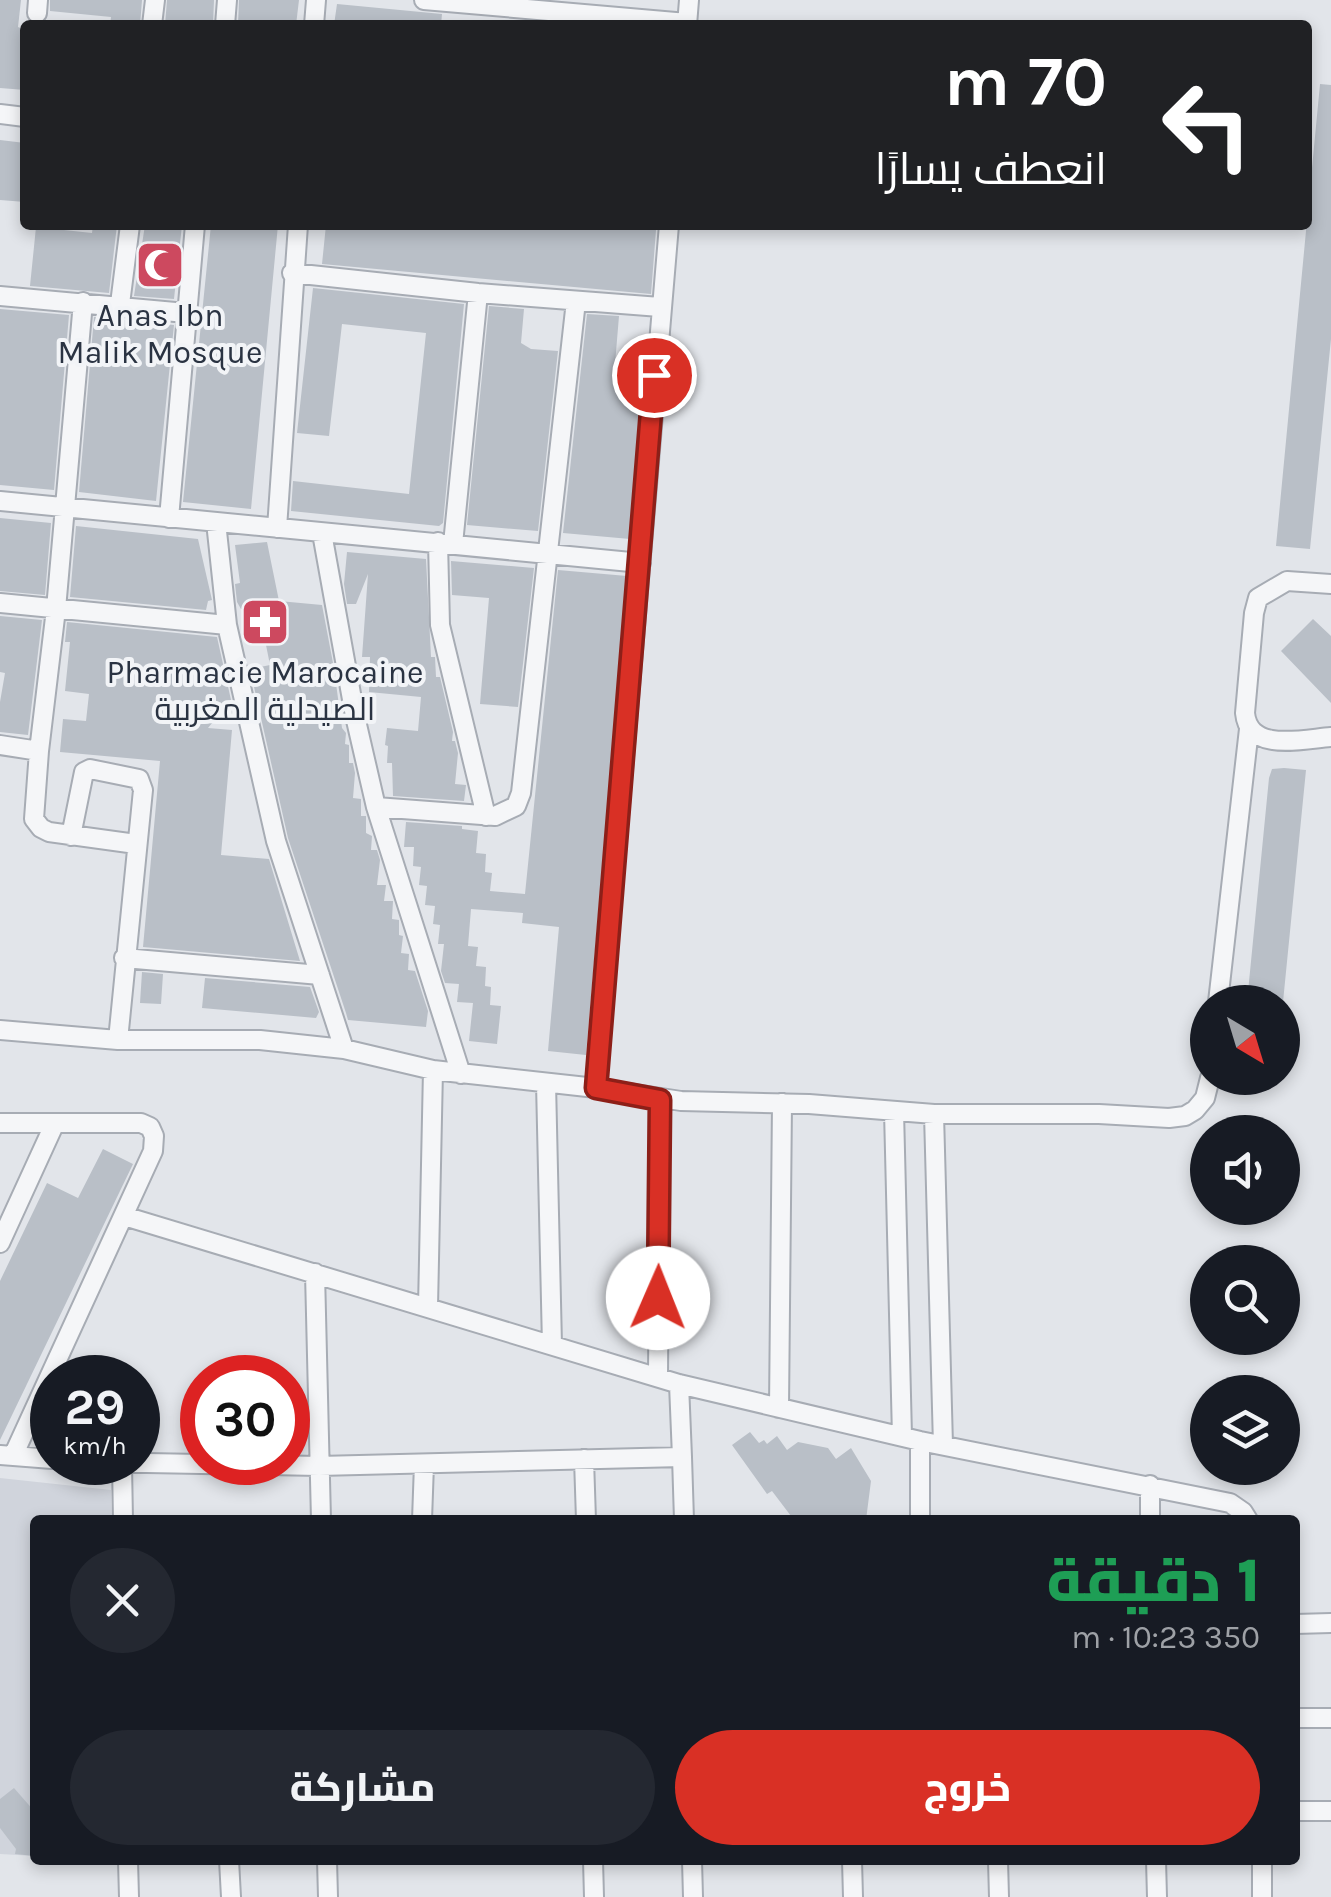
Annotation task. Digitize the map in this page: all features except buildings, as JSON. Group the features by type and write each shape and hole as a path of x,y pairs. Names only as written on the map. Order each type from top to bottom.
{"street":[{"path":"424,0 509,4 654,20"},
{"path":"120,304 129,230"},
{"path":"169,518 194,230"},
{"path":"277,528 297,230"},
{"path":"596,1088 668,230"},
{"path":"292,272 478,293 660,307"},
{"path":"478,293 445,543 440,625 486,816"},
{"path":"0,296 186,312"},
{"path":"83,302 34,819 45,831 136,844"},
{"path":"376,807 486,816 516,806 576,302"},
{"path":"0,501 641,562"},
{"path":"216,522 227,625 276,841 344,1049"},
{"path":"322,533 355,716 376,807 461,1074"},
{"path":"1220,985 1249,729 1245,713 1258,598 1287,581 1331,584"},
{"path":"0,603 227,625"},
{"path":"1249,729 1258,737 1278,740 1331,737"},
{"path":"0,745 38,751"},
{"path":"72,836 84,772 90,769 136,776 143,790 118,1040"},
{"path":"124,958 320,974"},
{"path":"0,1030 118,1040 260,1040 344,1049 433,1070 596,1088 660,1100 934,1114 1185,1116 1207,1095"},
{"path":"428,1308 433,1070"},
{"path":"546,1084 552,1345"},
{"path":"658,1378 660,1100"},
{"path":"779,1408 782,1104"},
{"path":"894,1111 911,1439 919,1515"},
{"path":"934,1114 943,1445"},
{"path":"0,1123 141,1123 152,1130 153,1151 7,1455"},
{"path":"0,1244 54,1126"},
{"path":"124,1216 679,1384 911,1439 1230,1503 1243,1515"},
{"path":"315,1273 321,1515"},
{"path":"679,1384 684,1515"},
{"path":"160,1465 319,1466 682,1457"},
{"path":"584,1460 586,1515"},
{"path":"422,1515 424,1464"},
{"path":"122,1485 123,1515"},
{"path":"1150,1485 1150,1515"},
{"path":"1300,1624 1331,1624"},
{"path":"1300,1718 1331,1718"},
{"path":"1300,1811 1331,1811"},
{"path":"128,1865 129,1897"},
{"path":"230,1865 231,1897"},
{"path":"328,1865 328,1897"},
{"path":"593,1865 594,1897"},
{"path":"692,1865 692,1897"},
{"path":"852,1865 853,1897"},
{"path":"998,1865 999,1897"},
{"path":"1156,1865 1158,1897"},
{"path":"1262,1865 1262,1897"}],"shaded area":[{"path":"0,1478 30,1481 30,1485 111,1490 112,1515 30,1515 30,1856 0,1854"}],"place":[{"name":"Anas Ibn Malik Mosque","path":"160,265"},
{"name":"Pharmacie Marocaine الصيدلية المغربية","path":"265,622"}],"route":[{"path":"654,375 596,1088 660,1100 658,1298"}]}
